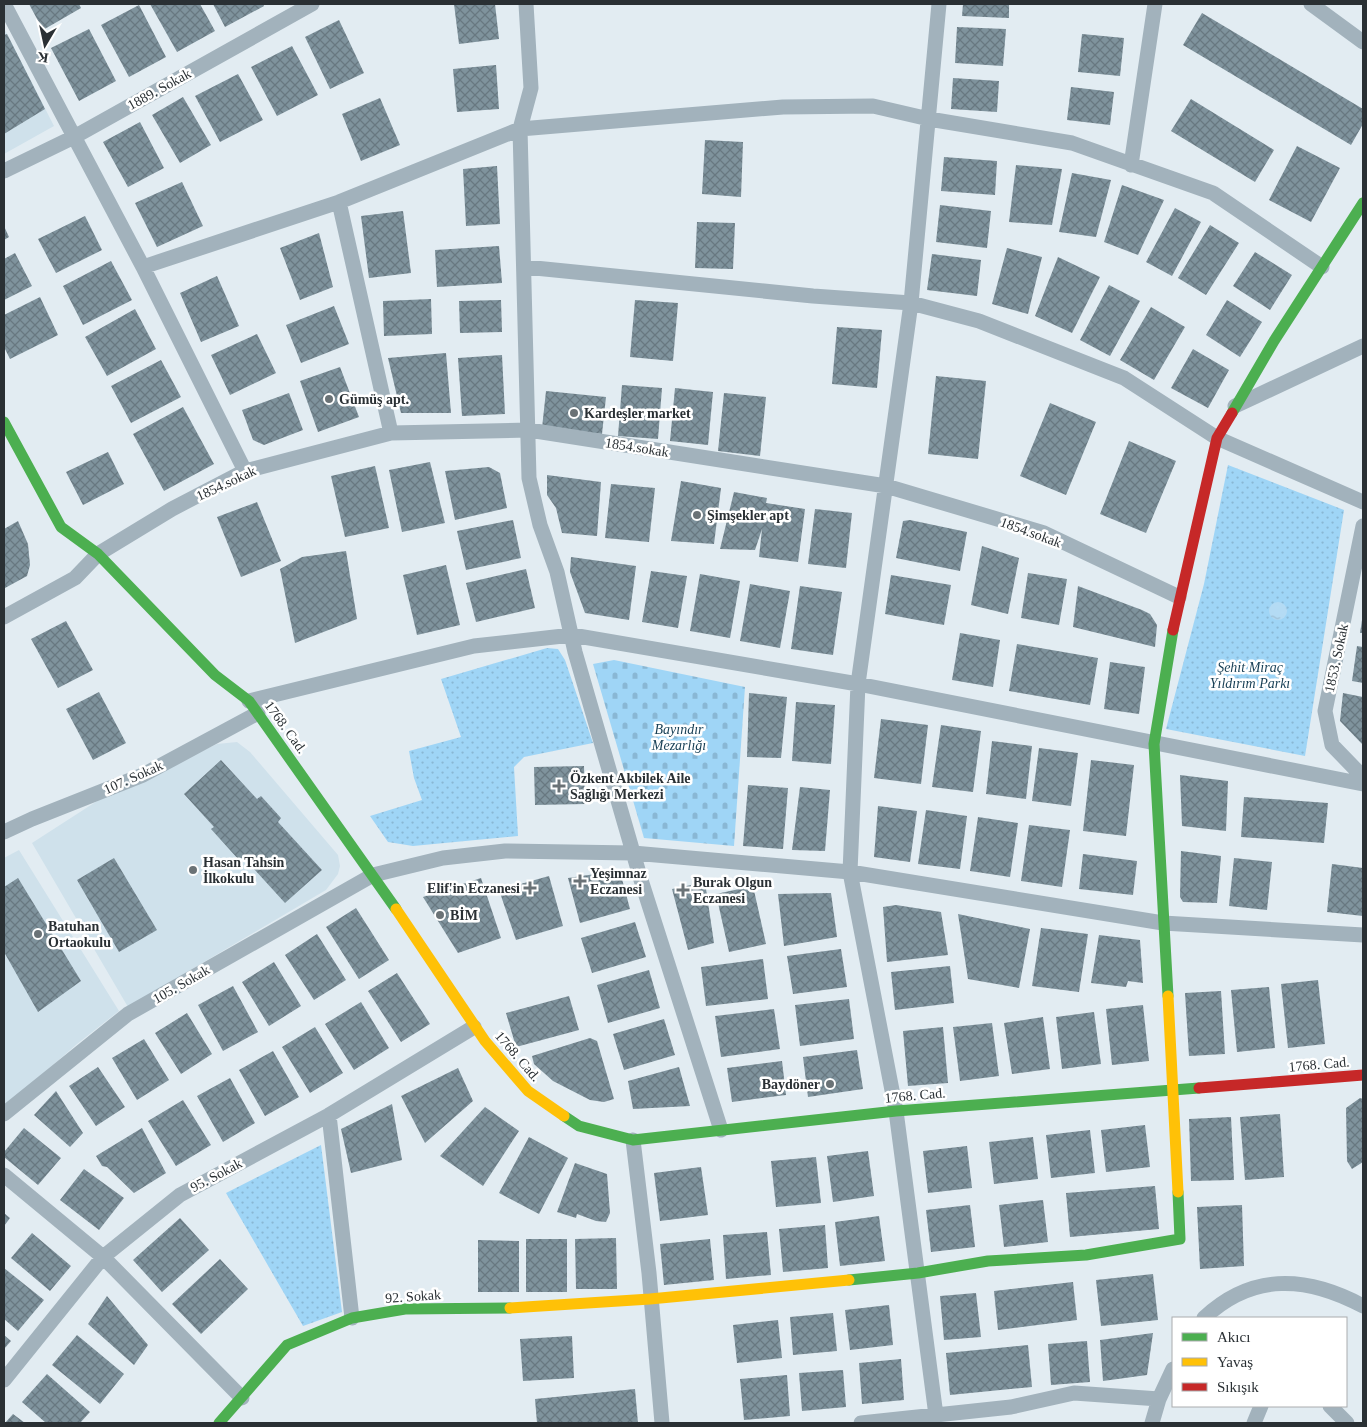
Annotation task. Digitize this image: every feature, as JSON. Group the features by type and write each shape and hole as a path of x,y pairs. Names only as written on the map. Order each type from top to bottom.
{"street":[{"path":"4,4 143,267 245,471"},
{"name":"1889. Sokak","path":"4,171 74,137 312,4"},
{"path":"526,4 531,88 520,129 529,478 540,525 557,572 575,652 633,853 721,1130"},
{"path":"937,1420 896,1112 850,872 858,684 911,304 939,4"},
{"path":"1131,165 1155,4"},
{"path":"1312,4 1363,42"},
{"path":"143,267 339,202 520,129 783,107 873,106 929,119 1072,144 1213,193 1322,267"},
{"path":"339,202 391,433"},
{"path":"1174,1090 1154,744 1179,597 1217,438 1234,407 1363,204"},
{"path":"525,267 911,304 979,321 1124,378 1217,438 1363,502"},
{"path":"1234,407 1363,346"},
{"name":"1768. Cad.","path":"4,422 61,527 98,554 215,674 253,707 373,875 474,1027 528,1091 579,1126 633,1140 896,1112 1363,1075"},
{"name":"1854.sokak","path":"4,617 75,578 98,554 172,509 245,471 391,433 529,430 886,486 1044,533 1179,597"},
{"name":"1853. Sokak","path":"1363,526 1325,711 1332,745 1363,777"},
{"name":"107. Sokak","path":"4,832 143,775 253,707 474,646 572,635 858,684 1363,784"},
{"name":"105. Sokak","path":"4,1114 128,1014 373,875 443,858 505,851 633,853 850,872 1163,923 1363,936"},
{"name":"95. Sokak","path":"4,1380 104,1257 180,1195 329,1115 474,1027"},
{"name":"92. Sokak","path":"219,1423 287,1345 352,1318 405,1310 520,1308 650,1300 918,1273 988,1262 1086,1255 1180,1239 1174,1090"},
{"path":"329,1115 352,1318"},
{"path":"633,1140 649,1273 662,1423"},
{"path":"4,1175 104,1257 242,1398"},
{"path":"1205,1317 1225,1301 1239,1294 1261,1286 1283,1283 1299,1283 1337,1292 1363,1306"},
{"path":"1152,1423 1159,1399 1172,1371"},
{"path":"861,1423 937,1420 1074,1394 1159,1399"},
{"path":"1254,1423 1261,1407"},
{"path":"1331,1407 1347,1423"}],"shaded area":[{"path":"4,28 54,126 4,154"},
{"name":"Hasan Tahsin İlkokulu","path":"237,742 250,752 338,855 340,866 338,874 326,890 128,1007 32,843 108,794 217,744"},
{"name":"Batuhan Ortaokulu","path":"19,850 119,1011 77,1044 4,1108 4,858"}],"green space":[{"name":"Şehit Miraç Yıldırım Parkı","path":"1228,465 1344,510 1305,756 1166,729 1204,584"},
{"path":"547,648 558,649 565,660 593,743 524,757 514,767 518,836 413,846 388,842 370,816 422,800 414,778 409,751 461,737 441,679"},
{"name":"Bayındır Mezarlığı","path":"614,660 745,687 734,846 644,838 593,664"},
{"path":"321,1145 342,1312 303,1326 226,1193"}],"water":[{"path":"1278,602 1284,605 1287,611 1284,617 1278,620 1272,617 1269,611 1272,605"}],"building":[{"path":"29,4 79,4 81,8 43,30"},
{"path":"150,4 200,4 215,31 177,52"},
{"path":"213,4 263,4 264,6 225,27"},
{"path":"454,4 495,4 499,39 459,44"},
{"path":"963,4 1009,4 1009,18 962,16"},
{"path":"139,5 166,57 129,77 101,25"},
{"path":"1202,13 1363,109 1363,124 1351,145 1183,45"},
{"path":"339,20 364,73 330,89 305,37"},
{"path":"957,27 1006,29 1003,66 955,63"},
{"path":"89,29 116,81 79,101 51,48"},
{"path":"7,34 45,109 4,134 4,35"},
{"path":"1082,34 1124,38 1120,76 1078,72"},
{"path":"292,46 318,95 277,116 251,67"},
{"path":"496,65 499,109 457,112 453,69"},
{"path":"238,74 263,120 220,142 195,96"},
{"path":"953,78 999,81 997,112 951,109"},
{"path":"1071,87 1114,92 1110,125 1067,120"},
{"path":"183,97 211,145 180,163 152,115"},
{"path":"380,98 400,145 361,161 342,114"},
{"path":"1191,99 1274,150 1255,182 1171,131"},
{"path":"140,122 164,168 128,187 103,142"},
{"path":"705,140 743,142 741,197 702,194"},
{"path":"1297,146 1340,168 1311,222 1269,200"},
{"path":"944,157 997,161 995,195 941,191"},
{"path":"1016,165 1062,169 1052,225 1009,222"},
{"path":"497,166 500,224 466,226 463,169"},
{"path":"1072,173 1111,180 1096,237 1059,232"},
{"path":"182,182 203,226 157,247 135,203"},
{"path":"1122,185 1164,200 1138,255 1104,242"},
{"path":"940,205 991,211 987,248 936,242"},
{"path":"1175,208 1201,222 1172,276 1146,262"},
{"path":"403,211 411,273 369,278 361,216"},
{"path":"85,216 102,250 56,273 38,239"},
{"path":"697,222 735,223 733,269 695,268"},
{"path":"1210,225 1239,243 1206,295 1178,278"},
{"path":"4,226 9,237 4,240"},
{"path":"319,233 333,287 300,300 280,248"},
{"path":"499,246 502,283 437,287 435,250"},
{"path":"1007,248 1042,257 1028,314 992,304"},
{"path":"1255,252 1292,275 1270,310 1233,286"},
{"path":"15,253 32,286 4,300 4,259"},
{"path":"932,254 981,260 977,296 927,290"},
{"path":"1058,257 1100,277 1072,333 1035,316"},
{"path":"111,261 132,300 83,325 63,286"},
{"path":"217,276 239,326 201,342 180,293"},
{"path":"1109,285 1140,301 1110,356 1080,340"},
{"path":"40,297 58,335 10,359 4,347 4,315"},
{"path":"431,299 432,334 384,336 383,301"},
{"path":"501,300 502,332 460,333 459,301"},
{"path":"635,300 678,303 673,361 630,357"},
{"path":"1227,300 1262,322 1240,357 1206,335"},
{"path":"334,306 349,344 301,363 286,325"},
{"path":"1151,307 1185,327 1154,380 1120,360"},
{"path":"135,309 156,349 107,376 85,337"},
{"path":"837,327 882,330 877,388 832,384"},
{"path":"257,334 276,373 230,395 211,355"},
{"path":"1193,349 1229,370 1208,408 1171,388"},
{"path":"446,353 451,413 401,413 388,358"},
{"path":"502,355 505,414 462,416 458,358"},
{"path":"161,360 181,397 131,423 111,386"},
{"name":"Gümüş apt.","path":"340,367 359,417 318,432 300,381"},
{"path":"936,376 986,381 978,459 928,454"},
{"path":"622,385 662,388 658,439 618,436"},
{"path":"675,388 713,392 708,445 670,441"},
{"name":"Kardeşler market","path":"546,391 606,397 602,434 542,428"},
{"path":"289,393 303,430 264,445 253,440 242,410"},
{"path":"724,393 766,397 760,456 718,451"},
{"path":"1050,403 1096,422 1066,495 1020,476"},
{"path":"183,407 214,464 164,491 133,434"},
{"path":"1129,441 1176,461 1146,533 1100,514"},
{"path":"108,452 124,484 83,505 66,472"},
{"path":"430,462 445,523 402,532 389,470"},
{"path":"375,466 389,528 345,537 331,476"},
{"path":"489,467 500,473 507,508 455,520 445,471"},
{"path":"547,475 601,482 597,536 562,533 556,508 547,495"},
{"name":"Şimşekler apt","path":"681,481 721,488 714,544 671,541"},
{"path":"611,484 655,488 649,542 605,538"},
{"path":"734,492 767,498 766,503 805,509 798,562 759,557 762,529 755,550 720,549"},
{"path":"257,502 281,561 241,577 217,517"},
{"path":"815,509 852,513 846,568 808,564"},
{"path":"513,520 521,558 466,570 457,531"},
{"path":"910,520 967,532 960,571 896,558 903,521"},
{"path":"18,521 28,544 30,565 27,576 5,588 4,529"},
{"path":"982,546 1019,558 1008,614 971,605"},
{"path":"346,551 357,619 295,643 280,569 302,557"},
{"path":"571,557 636,566 629,620 585,613 570,572"},
{"path":"446,565 460,625 417,635 403,575"},
{"path":"526,569 535,608 476,622 466,583"},
{"path":"651,571 687,576 678,628 642,622"},
{"path":"1028,573 1067,579 1059,625 1021,618"},
{"path":"700,574 740,581 730,638 690,631"},
{"path":"891,575 951,585 944,625 885,614"},
{"path":"750,584 790,591 780,648 740,641"},
{"path":"800,586 842,592 833,655 791,649"},
{"path":"1078,586 1150,614 1157,625 1155,647 1073,627"},
{"path":"1362,620 1363,633 1360,633"},
{"path":"66,621 93,670 58,688 31,639"},
{"path":"960,633 1000,640 993,687 952,680"},
{"path":"1017,644 1098,658 1090,705 1009,691"},
{"path":"1357,646 1363,647 1363,683 1352,681"},
{"path":"1110,662 1145,667 1139,714 1104,709"},
{"path":"99,692 126,743 93,760 66,709"},
{"path":"749,693 787,697 781,758 747,757"},
{"path":"1343,693 1363,697 1363,745 1340,721"},
{"path":"796,702 835,705 831,764 792,761"},
{"path":"881,719 928,725 921,784 874,778"},
{"path":"941,725 981,731 973,792 932,787"},
{"path":"992,741 1032,746 1026,799 986,794"},
{"path":"1039,748 1078,753 1071,806 1032,801"},
{"path":"221,760 257,799 261,796 281,818 278,822 322,870 285,903 243,857 239,860 211,829 214,827 184,794"},
{"path":"1091,760 1134,765 1126,836 1083,831"},
{"name":"Özkent Akbilek Aile Sağlığı Merkezi","path":"584,766 585,804 535,805 534,767"},
{"path":"1180,775 1228,781 1226,831 1182,826"},
{"path":"748,785 788,788 783,849 743,846"},
{"path":"800,787 830,790 825,851 792,850"},
{"path":"1244,797 1328,803 1324,843 1241,837"},
{"path":"878,806 917,811 910,862 874,857"},
{"path":"926,810 967,816 960,869 918,864"},
{"path":"978,817 1018,823 1010,877 970,871"},
{"path":"1029,825 1070,830 1062,887 1021,881"},
{"path":"1181,851 1221,856 1217,903 1183,902 1180,897"},
{"path":"1083,854 1137,861 1133,895 1079,889"},
{"path":"114,858 157,930 119,952 77,880"},
{"path":"1234,858 1272,862 1267,910 1229,906"},
{"path":"1332,864 1363,868 1363,916 1327,912"},
{"path":"609,872 622,879 630,909 580,923 568,878"},
{"path":"549,876 563,926 516,940 499,890"},
{"path":"18,878 81,981 38,1012 4,952 4,887"},
{"path":"481,878 501,938 458,953 423,897"},
{"path":"705,882 714,943 688,950 672,889"},
{"path":"753,886 766,944 729,952 716,894"},
{"path":"831,893 837,937 784,946 778,894"},
{"path":"896,905 941,912 948,955 887,962 883,907"},
{"path":"356,908 389,960 359,979 326,927"},
{"path":"958,914 1030,929 1019,988 968,979"},
{"path":"635,922 646,957 592,973 581,938"},
{"path":"1041,928 1088,934 1079,992 1032,986"},
{"path":"317,934 346,980 314,1000 285,955"},
{"path":"1099,935 1140,940 1143,983 1128,981 1126,987 1091,983"},
{"path":"841,949 847,987 793,994 787,956"},
{"path":"763,959 768,999 706,1006 701,967"},
{"path":"274,962 301,1006 269,1026 242,982"},
{"path":"950,966 954,1003 895,1010 891,972"},
{"path":"649,970 660,1008 608,1023 597,985"},
{"path":"397,973 430,1024 401,1042 368,991"},
{"path":"1318,980 1325,1044 1288,1048 1281,984"},
{"path":"233,986 258,1032 223,1051 198,1005"},
{"path":"1269,987 1275,1048 1237,1052 1231,990"},
{"path":"1221,991 1225,1054 1189,1056 1185,993"},
{"path":"569,996 579,1030 516,1047 506,1013"},
{"path":"849,999 854,1039 800,1046 795,1005"},
{"path":"361,1002 389,1048 354,1070 325,1024"},
{"path":"1143,1005 1149,1061 1112,1065 1106,1009"},
{"path":"774,1009 780,1049 721,1057 715,1016"},
{"path":"1094,1012 1101,1064 1062,1069 1056,1017"},
{"path":"187,1013 212,1054 181,1074 155,1033"},
{"path":"1043,1017 1050,1069 1012,1074 1004,1023"},
{"path":"664,1019 675,1055 624,1070 613,1034"},
{"path":"992,1023 999,1076 960,1081 953,1027"},
{"path":"315,1027 343,1073 310,1093 282,1047"},
{"path":"943,1027 948,1083 908,1086 903,1031"},
{"path":"590,1038 597,1041 614,1099 604,1102 590,1100 553,1081 534,1064 532,1056"},
{"path":"144,1039 169,1080 137,1100 112,1058"},
{"path":"857,1050 863,1089 808,1097 803,1057"},
{"path":"273,1051 299,1097 265,1116 239,1070"},
{"path":"782,1061 786,1095 732,1102 727,1068"},
{"path":"98,1067 125,1107 96,1126 69,1086"},
{"path":"679,1067 690,1106 633,1109 628,1081"},
{"path":"458,1068 473,1101 425,1143 401,1096"},
{"path":"230,1078 255,1123 223,1142 197,1096"},
{"path":"56,1091 83,1133 70,1147 34,1115"},
{"path":"1360,1098 1363,1099 1363,1162 1352,1169 1347,1161 1346,1108"},
{"path":"183,1100 211,1145 176,1166 148,1121"},
{"path":"392,1104 402,1160 351,1173 341,1129"},
{"path":"485,1107 519,1131 483,1186 440,1156"},
{"path":"1280,1114 1284,1177 1245,1180 1240,1117"},
{"path":"1231,1117 1234,1180 1191,1181 1189,1119"},
{"path":"1145,1125 1150,1167 1106,1172 1101,1130"},
{"path":"24,1128 61,1158 38,1185 4,1157 4,1152"},
{"path":"142,1128 166,1173 134,1193 107,1167 102,1166 96,1156"},
{"path":"1090,1130 1095,1173 1051,1178 1046,1135"},
{"path":"529,1137 568,1158 539,1214 499,1193"},
{"path":"1033,1137 1038,1179 994,1184 989,1142"},
{"path":"967,1146 972,1188 928,1193 923,1151"},
{"path":"868,1151 874,1196 833,1202 827,1156"},
{"path":"816,1157 821,1203 776,1207 771,1161"},
{"path":"575,1163 607,1174 610,1213 606,1222 596,1221 577,1214 576,1218 557,1212"},
{"path":"701,1167 708,1215 660,1221 654,1173"},
{"path":"84,1169 124,1198 99,1230 60,1200"},
{"path":"1155,1186 1159,1229 1070,1237 1066,1193"},
{"path":"1043,1200 1048,1242 1004,1247 999,1205"},
{"path":"970,1205 975,1247 931,1252 926,1210"},
{"path":"1242,1205 1244,1266 1200,1269 1197,1207"},
{"path":"4,1213 10,1218 4,1226"},
{"path":"879,1216 885,1261 840,1266 835,1222"},
{"path":"180,1218 209,1250 162,1292 133,1260"},
{"path":"825,1225 828,1268 783,1272 779,1229"},
{"path":"767,1232 771,1275 726,1279 723,1235"},
{"path":"32,1233 71,1266 50,1291 11,1258"},
{"path":"616,1238 617,1289 576,1289 575,1239"},
{"path":"526,1239 567,1239 567,1292 526,1292"},
{"path":"710,1239 714,1280 664,1285 660,1244"},
{"path":"478,1240 519,1241 519,1292 478,1292"},
{"path":"220,1259 248,1289 201,1334 172,1304"},
{"path":"4,1268 44,1300 18,1331 4,1319"},
{"path":"1153,1274 1158,1320 1101,1326 1096,1280"},
{"path":"1073,1282 1077,1320 998,1330 994,1291"},
{"path":"976,1293 981,1337 944,1340 940,1296"},
{"path":"107,1296 148,1345 134,1365 88,1324"},
{"path":"889,1305 893,1345 850,1350 845,1310"},
{"path":"833,1313 837,1351 793,1355 790,1317"},
{"path":"778,1320 782,1358 737,1363 733,1325"},
{"path":"1153,1333 1147,1375 1103,1381 1100,1340"},
{"path":"4,1335 11,1341 4,1349"},
{"path":"77,1335 124,1374 100,1404 52,1365"},
{"path":"572,1336 574,1378 523,1381 520,1339"},
{"path":"1087,1341 1090,1382 1051,1385 1048,1344"},
{"path":"1028,1345 1032,1387 950,1395 946,1353"},
{"path":"901,1359 904,1400 862,1404 859,1363"},
{"path":"843,1370 846,1407 802,1411 799,1373"},
{"path":"47,1374 90,1412 80,1423 46,1423 22,1402"},
{"path":"787,1375 790,1416 744,1420 740,1379"},
{"path":"635,1389 638,1423 537,1423 535,1399"},
{"path":"13,1414 25,1423 5,1423"}],"traffic: fast":[{"path":"1232,413 1274,341 1363,203"},
{"path":"4,422 61,527 98,554 215,675 249,701 396,909"},
{"path":"1168,996 1154,744 1173,630"},
{"path":"564,1116 579,1126 633,1140 896,1111 1199,1088"},
{"path":"849,1280 918,1273 988,1261 1086,1255 1180,1239 1178,1192"},
{"path":"219,1423 287,1345 352,1318 405,1309 510,1308"}],"traffic: slow":[{"path":"396,909 485,1041 528,1091 564,1116"},
{"path":"1168,996 1178,1192"},
{"path":"510,1308 650,1299 849,1280"}],"traffic: jam":[{"path":"1173,630 1217,438 1232,413"},
{"path":"1199,1088 1363,1075"}],"place":[{"name":"Gümüş apt.","path":"329,399"},
{"name":"Kardeşler market","path":"574,413"},
{"name":"Şimşekler apt","path":"697,515"},
{"name":"Özkent Akbilek Aile Sağlığı Merkezi","path":"559,786"},
{"name":"Hasan Tahsin İlkokulu","path":"193,870"},
{"name":"Yeşimnaz Eczanesi","path":"580,881"},
{"name":"Elif'in Eczanesi","path":"530,888"},
{"name":"Burak Olgun Eczanesi","path":"683,890"},
{"name":"BİM","path":"440,915"},
{"name":"Batuhan Ortaokulu","path":"38,934"},
{"name":"Baydöner","path":"830,1084"}]}
